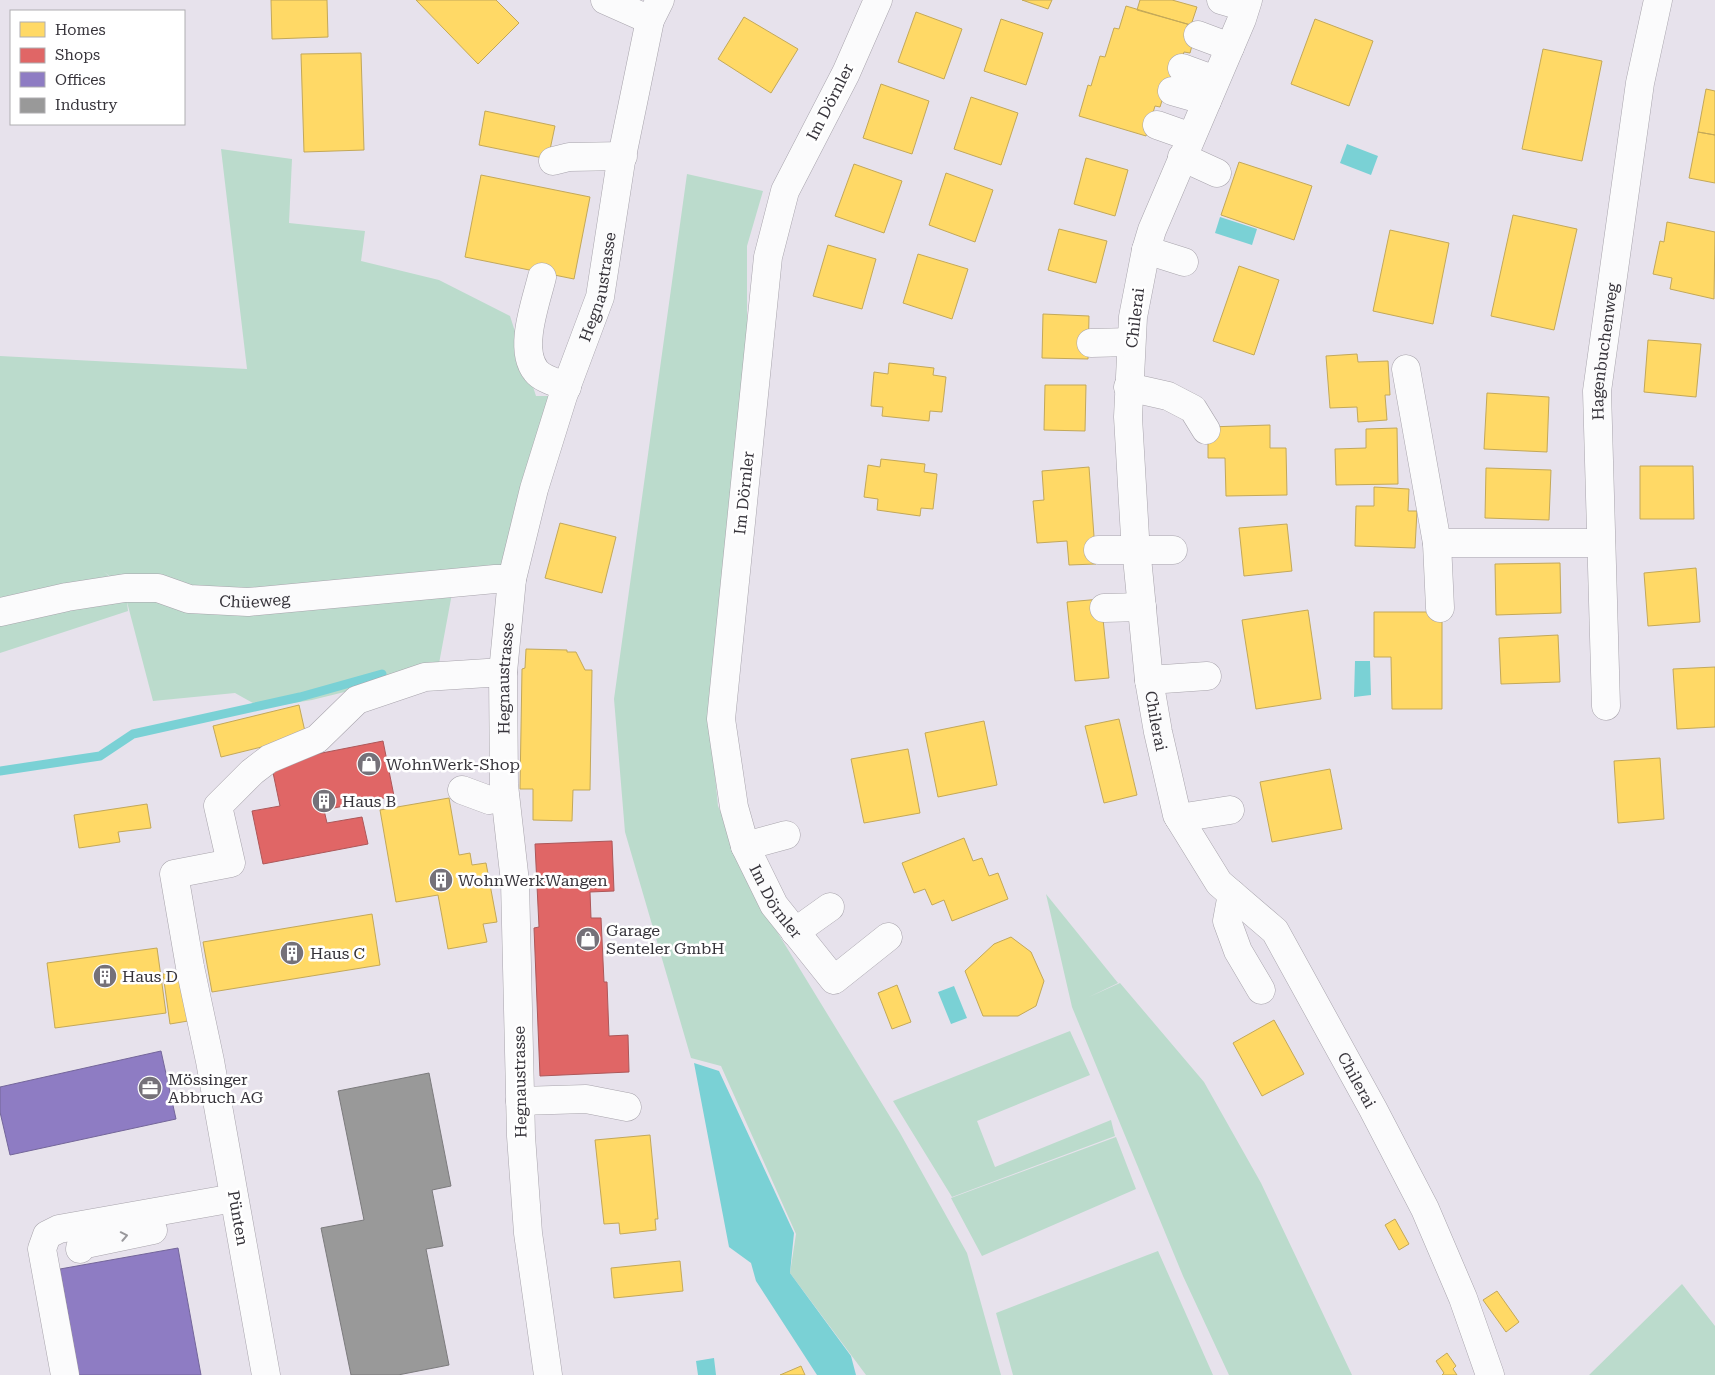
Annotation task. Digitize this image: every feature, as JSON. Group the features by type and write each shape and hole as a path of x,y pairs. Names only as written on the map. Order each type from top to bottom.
{"street":[{"path":"605,0 655,10"},
{"name":"Im Dörnler","path":"878,0 846,73 785,191 768,257 721,719 734,807 745,846 774,905 834,980 888,938"},
{"name":"Hagenbuchenweg","path":"1606,706 1598,391 1640,83 1658,0"},
{"name":"Chilerai","path":"1238,2 1230,47 1152,230 1132,317 1128,417 1136,550 1149,680 1160,741 1176,815 1219,883 1275,932 1373,1109 1425,1209 1463,1298 1490,1375"},
{"name":"Hegnaustrasse","path":"548,1375 528,1233 521,1136 515,882 505,797 503,672 512,579 534,489 567,387 600,297 622,156 655,10"},
{"path":"1198,35 1230,47"},
{"path":"1177,80 1211,91"},
{"path":"1157,125 1217,172"},
{"path":"553,161 569,157 622,156"},
{"path":"1146,250 1184,262"},
{"path":"542,277 529,328 528,354 536,372 567,387"},
{"path":"1091,343 1131,342"},
{"path":"1406,369 1437,543 1440,608"},
{"path":"1128,387 1168,396 1193,409 1206,430"},
{"path":"1437,543 1601,542"},
{"path":"1098,550 1173,550"},
{"name":"Chüeweg","path":"0,612 67,597 125,588 158,588 189,599 248,602 494,579 512,579"},
{"path":"1104,608 1142,607"},
{"name":"Pünten","path":"266,1375 236,1206 219,1072 190,968 174,874 231,863 218,806 252,772 269,759 317,739 356,700 425,677 503,672"},
{"path":"1149,680 1207,676"},
{"path":"462,790 488,800 505,797"},
{"path":"1179,818 1230,810"},
{"path":"745,846 786,835"},
{"path":"1232,894 1227,921 1238,951 1261,990"},
{"path":"795,932 830,907"},
{"path":"520,1101 586,1099 627,1107"},
{"path":"80,1250 81,1245 236,1206"},
{"path":"65,1375 42,1249 48,1235 59,1229 236,1206"}],"green space":[{"path":"221,149 292,159 289,223 365,231 361,261 439,280 510,316 536,396 563,396 534,489 512,579 494,579 248,602 125,588 103,571 124,589 126,598 161,599 191,607 252,609 453,588 438,669 312,700 262,708 235,693 153,701 127,602 128,611 0,653 0,356 247,369"},
{"path":"687,174 763,191 747,246 747,352 709,713 718,806 762,907 900,1133 967,1253 1001,1375 866,1375 790,1273 796,1234 721,1066 691,1058 625,832 614,699"},
{"path":"1046,894 1118,983 1089,997 1120,983 1204,1082 1261,1183 1352,1375 1229,1375 1183,1276 1072,1007"},
{"path":"1070,1031 1090,1075 977,1121 995,1167 1111,1120 1115,1136 952,1197 893,1101"},
{"path":"1116,1137 1136,1189 982,1256 951,1198"},
{"path":"1158,1251 1213,1375 1013,1375 996,1313"},
{"path":"1682,1284 1715,1326 1715,1375 1589,1375"}],"water":[{"path":"1347,144 1378,156 1371,175 1340,163"},
{"path":"1220,217 1257,229 1252,245 1215,233"},
{"path":"1355,661 1370,661 1371,695 1354,697"},
{"path":"954,986 967,1018 951,1024 938,992"},
{"path":"694,1063 719,1071 794,1233 790,1273 851,1356 856,1375 817,1375 756,1281 751,1263 729,1247"},
{"path":"714,1358 716,1375 698,1375 696,1361"}],"building: Homes":[{"path":"271,0 327,0 328,37 272,39"},
{"path":"416,0 496,0 519,23 478,64"},
{"path":"1022,0 1052,0 1048,9"},
{"path":"1140,0 1172,0 1197,7 1191,25 1137,10"},
{"path":"1126,6 1197,27 1190,53 1184,52 1175,80 1169,78 1160,107 1155,106 1146,136 1079,116 1088,85 1091,86 1100,56 1105,57 1114,28 1119,29"},
{"path":"916,12 962,29 944,79 898,62"},
{"path":"744,17 798,49 771,93 718,59"},
{"path":"1001,19 1043,33 1026,85 984,71"},
{"path":"1315,19 1373,41 1349,106 1291,84"},
{"path":"1543,49 1602,61 1582,161 1522,149"},
{"path":"361,53 364,150 304,152 301,54"},
{"path":"881,84 929,101 912,154 863,138"},
{"path":"1706,89 1715,91 1715,135 1698,132"},
{"path":"971,97 1018,113 1001,165 954,149"},
{"path":"485,111 555,126 548,159 479,145"},
{"path":"1698,132 1715,135 1715,183 1689,178"},
{"path":"1086,158 1128,170 1115,216 1074,204"},
{"path":"1239,162 1312,186 1294,240 1221,215"},
{"path":"854,164 902,181 884,233 835,216"},
{"path":"946,173 993,190 975,242 929,225"},
{"path":"481,175 590,197 574,279 465,257"},
{"path":"1513,215 1577,229 1554,330 1491,316"},
{"path":"1667,222 1715,232 1714,299 1670,289 1672,278 1653,274 1660,241 1664,242"},
{"path":"1059,229 1107,241 1096,283 1048,270"},
{"path":"1390,230 1449,243 1433,324 1373,311"},
{"path":"828,245 876,259 862,309 813,296"},
{"path":"918,254 968,269 952,319 903,303"},
{"path":"1239,266 1279,280 1254,355 1213,341"},
{"path":"1043,314 1089,316 1088,359 1042,358"},
{"path":"1648,340 1701,344 1696,397 1644,392"},
{"path":"1357,354 1358,362 1388,361 1390,395 1385,395 1387,420 1358,422 1357,407 1330,408 1326,356"},
{"path":"889,363 934,368 933,375 946,377 942,412 930,411 929,421 882,416 883,407 871,406 874,372 888,374"},
{"path":"1045,385 1086,385 1085,431 1044,430"},
{"path":"1487,393 1549,397 1547,452 1484,449"},
{"path":"1270,425 1270,448 1286,448 1287,495 1226,496 1225,458 1208,458 1208,427"},
{"path":"1397,428 1398,484 1336,485 1335,449 1366,448 1366,429"},
{"path":"881,459 925,464 924,472 937,474 933,509 921,508 920,516 877,510 878,499 864,497 868,465 880,467"},
{"path":"1640,466 1693,466 1694,519 1640,519"},
{"path":"1089,467 1096,564 1069,565 1067,541 1037,543 1033,501 1044,500 1042,471"},
{"path":"1486,468 1551,470 1549,520 1485,518"},
{"path":"1374,487 1409,489 1408,511 1417,511 1415,548 1355,546 1356,506 1374,506"},
{"path":"560,523 616,537 602,593 545,578"},
{"path":"1287,524 1292,571 1244,576 1239,528"},
{"path":"1560,563 1561,613 1496,615 1495,564"},
{"path":"1696,568 1700,622 1648,626 1644,573"},
{"path":"1101,599 1109,678 1075,681 1067,602"},
{"path":"1308,610 1321,699 1256,709 1242,620"},
{"path":"1374,612 1442,612 1442,709 1392,709 1391,657 1374,657"},
{"path":"1558,635 1560,682 1501,684 1499,638"},
{"path":"526,649 576,652 585,670 592,670 590,790 573,790 572,821 533,820 533,789 520,789 522,669 525,668"},
{"path":"1715,667 1715,727 1677,729 1673,669"},
{"path":"299,705 306,736 221,757 213,726"},
{"path":"1119,719 1137,795 1104,803 1085,726"},
{"path":"984,721 997,785 938,797 925,733"},
{"path":"908,749 920,813 864,823 851,759"},
{"path":"1660,758 1664,819 1618,823 1614,761"},
{"path":"1330,769 1342,829 1272,842 1260,782"},
{"name":"WohnWerkWangen","path":"449,798 459,855 470,853 472,865 486,863 497,922 483,924 487,942 448,949 438,895 396,902 380,810"},
{"path":"147,804 151,828 118,832 120,842 79,848 74,815"},
{"path":"964,838 973,861 982,858 989,876 998,873 1008,899 952,921 944,900 932,905 925,889 914,893 902,863"},
{"name":"Haus C","path":"372,914 380,965 212,992 203,942"},
{"path":"1011,937 1031,952 1044,981 1036,1006 1018,1016 983,1016 965,971 994,944"},
{"name":"Haus D","path":"157,948 166,1013 55,1028 47,963"},
{"path":"186,971 194,1020 170,1024 163,974"},
{"path":"897,985 911,1022 892,1029 878,993"},
{"path":"1274,1020 1304,1074 1262,1096 1233,1043"},
{"path":"650,1135 658,1219 655,1219 656,1230 620,1234 619,1223 604,1224 595,1140"},
{"path":"1395,1219 1409,1244 1399,1250 1385,1225"},
{"path":"680,1261 683,1291 614,1298 611,1268"},
{"path":"1497,1291 1519,1322 1506,1332 1483,1300"},
{"path":"1447,1353 1456,1366 1453,1369 1457,1375 1442,1375 1444,1373 1436,1361"},
{"path":"801,1366 805,1375 780,1375"}],"building: Shops":[{"name":"Haus B","path":"383,741 394,796 324,810 327,823 362,817 368,844 263,864 252,811 280,806 271,763"},
{"path":"612,841 614,891 590,892 591,918 601,918 604,982 607,982 609,1036 628,1035 629,1072 540,1076 534,928 539,927 535,844"}],"building: Offices":[{"path":"161,1051 176,1119 10,1155 0,1112 0,1087"},
{"path":"178,1248 201,1375 79,1375 60,1269"}],"building: Industry":[{"path":"429,1073 451,1186 432,1190 443,1246 426,1249 449,1365 398,1375 351,1375 321,1228 364,1220 338,1091"}],"waterway":[{"path":"0,771 100,756 133,734 300,697 382,674"}],"place":[{"name":"WohnWerk-Shop","path":"369,764"},
{"name":"Haus B","path":"324,801"},
{"name":"WohnWerkWangen","path":"441,880"},
{"name":"Garage Senteler GmbH","path":"588,939"},
{"name":"Haus C","path":"292,953"},
{"name":"Haus D","path":"105,976"},
{"name":"Mössinger Abbruch AG","path":"150,1088"}]}
